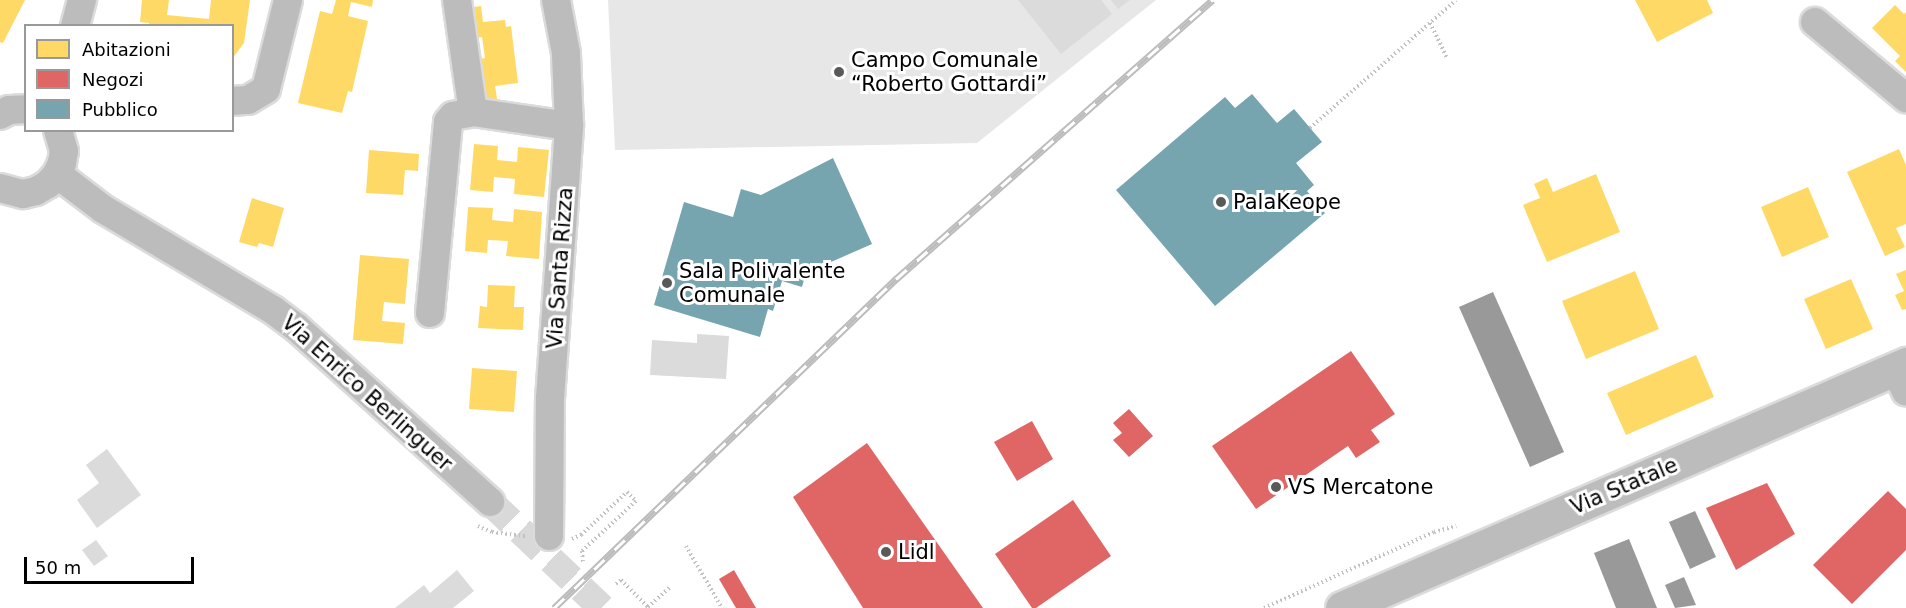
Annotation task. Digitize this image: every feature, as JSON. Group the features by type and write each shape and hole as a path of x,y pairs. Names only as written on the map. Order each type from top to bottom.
{"main road":[{"name":"Via Statale","path":"1342,608 1902,375"}],"street":[{"path":"76,24 82,0"},
{"path":"234,101 248,100 266,89 288,0"},
{"path":"457,0 473,112"},
{"name":"Via Santa Rizza","path":"549,536 550,399 569,126 566,53 556,0"},
{"path":"1815,22 1906,98"},
{"path":"0,115 9,110 24,109"},
{"path":"430,313 445,134 448,122 453,116 473,112 569,126"},
{"path":"0,188 23,194 36,191 48,184 57,174 64,151 59,132"},
{"name":"Via Enrico Berlinguer","path":"57,174 103,209 273,310 297,328 480,511"}],"path":[{"path":"1310,128 1456,0"},
{"path":"1430,23 1447,58"},
{"path":"480,511 492,532 576,538 627,492 636,501 582,551 583,563"},
{"path":"686,546 722,608"},
{"path":"616,584 621,580 648,607 671,586"}],"shaded area":[{"name":"Campo Comunale “Roberto Gottardi”","path":"608,0 1156,0 977,143 615,150"}],"building: Abitazioni":[{"path":"0,0 25,0 3,43 0,42"},
{"path":"142,0 169,0 167,15 209,19 211,0 250,0 244,43 234,56 234,24 149,24 140,22"},
{"path":"336,0 373,0 372,7 351,2 348,16 368,21 352,92 348,91 342,113 298,103 320,11 332,14"},
{"path":"1635,0 1707,0 1713,13 1657,42"},
{"path":"1895,5 1904,14 1906,12 1906,72 1895,61 1900,56 1872,28"},
{"path":"481,6 483,22 505,20 506,27 511,26 518,83 495,86 498,105 484,107 480,59 485,58 482,37 470,39 466,8"},
{"path":"474,144 498,146 497,160 517,162 518,147 549,150 544,197 514,194 515,179 494,177 493,192 470,190"},
{"path":"1899,149 1906,165 1906,224 1896,228 1905,247 1885,256 1847,172"},
{"path":"369,150 419,154 418,171 405,170 403,195 366,193"},
{"path":"1596,174 1620,232 1547,262 1523,205 1540,198 1534,184 1547,178 1553,192"},
{"path":"1808,187 1829,237 1782,257 1761,207"},
{"path":"252,198 284,208 273,247 259,243 257,247 239,242"},
{"path":"468,207 493,208 492,220 513,222 514,209 542,212 539,259 506,256 508,241 488,240 487,253 465,251"},
{"path":"360,255 409,259 405,304 384,302 382,321 405,323 403,344 353,340"},
{"path":"1906,270 1906,309 1902,310 1895,295 1904,291 1896,274"},
{"path":"1635,271 1659,329 1586,359 1562,301"},
{"path":"1851,279 1873,329 1826,349 1804,299"},
{"path":"488,285 515,286 514,307 524,307 523,330 478,328 480,306 487,307"},
{"path":"1696,355 1714,397 1626,435 1607,393"},
{"path":"472,368 517,371 514,412 469,409"}],"building: Negozi":[{"path":"1351,351 1395,414 1371,430 1380,442 1356,458 1348,446 1256,509 1212,446"},
{"path":"1129,409 1153,436 1129,457 1113,440 1122,433 1113,423"},
{"path":"1032,421 1053,459 1017,481 994,442"},
{"name":"Lidl","path":"867,443 983,608 863,608 793,497"},
{"path":"1767,483 1795,534 1736,570 1706,508"},
{"path":"1888,491 1906,509 1906,550 1852,604 1813,565"},
{"path":"1073,500 1111,556 1036,608 1032,608 995,554"},
{"path":"734,570 756,608 736,608 719,579"}],"building: Pubblico":[{"name":"PalaKeope","path":"1252,94 1277,123 1294,109 1322,142 1296,163 1314,185 1307,191 1325,213 1215,306 1116,190 1225,97 1235,108"},
{"path":"833,158 872,244 806,273 802,287 782,281 773,311 768,309 760,337 654,305 684,202 733,217 741,189 761,195"}],"building: Industria":[{"path":"1493,292 1564,452 1530,467 1459,307"},
{"path":"1695,511 1716,557 1690,569 1669,522"},
{"path":"1629,539 1657,608 1616,608 1594,553"},
{"path":"1684,577 1696,605 1675,608 1665,585"}],"building: Altro":[{"path":"1018,0 1101,0 1112,14 1061,54"},
{"path":"1111,0 1130,0 1118,9"},
{"path":"697,334 729,336 726,379 650,375 652,340 697,343"},
{"path":"107,449 141,495 97,528 77,500 99,483 86,465"},
{"path":"96,540 108,556 94,566 82,550"},
{"path":"457,570 474,591 453,608 395,608 424,585 430,593"}],"tunnel":[{"path":"490,502 602,608"}],"railway":[{"path":"554,608 896,279 1213,0"}],"place":[{"name":"Campo Comunale “Roberto Gottardi”","path":"839,72"},
{"name":"PalaKeope","path":"1221,202"},
{"name":"Sala Polivalente Comunale","path":"667,283"},
{"name":"VS Mercatone","path":"1276,487"},
{"name":"Lidl","path":"886,552"}]}
